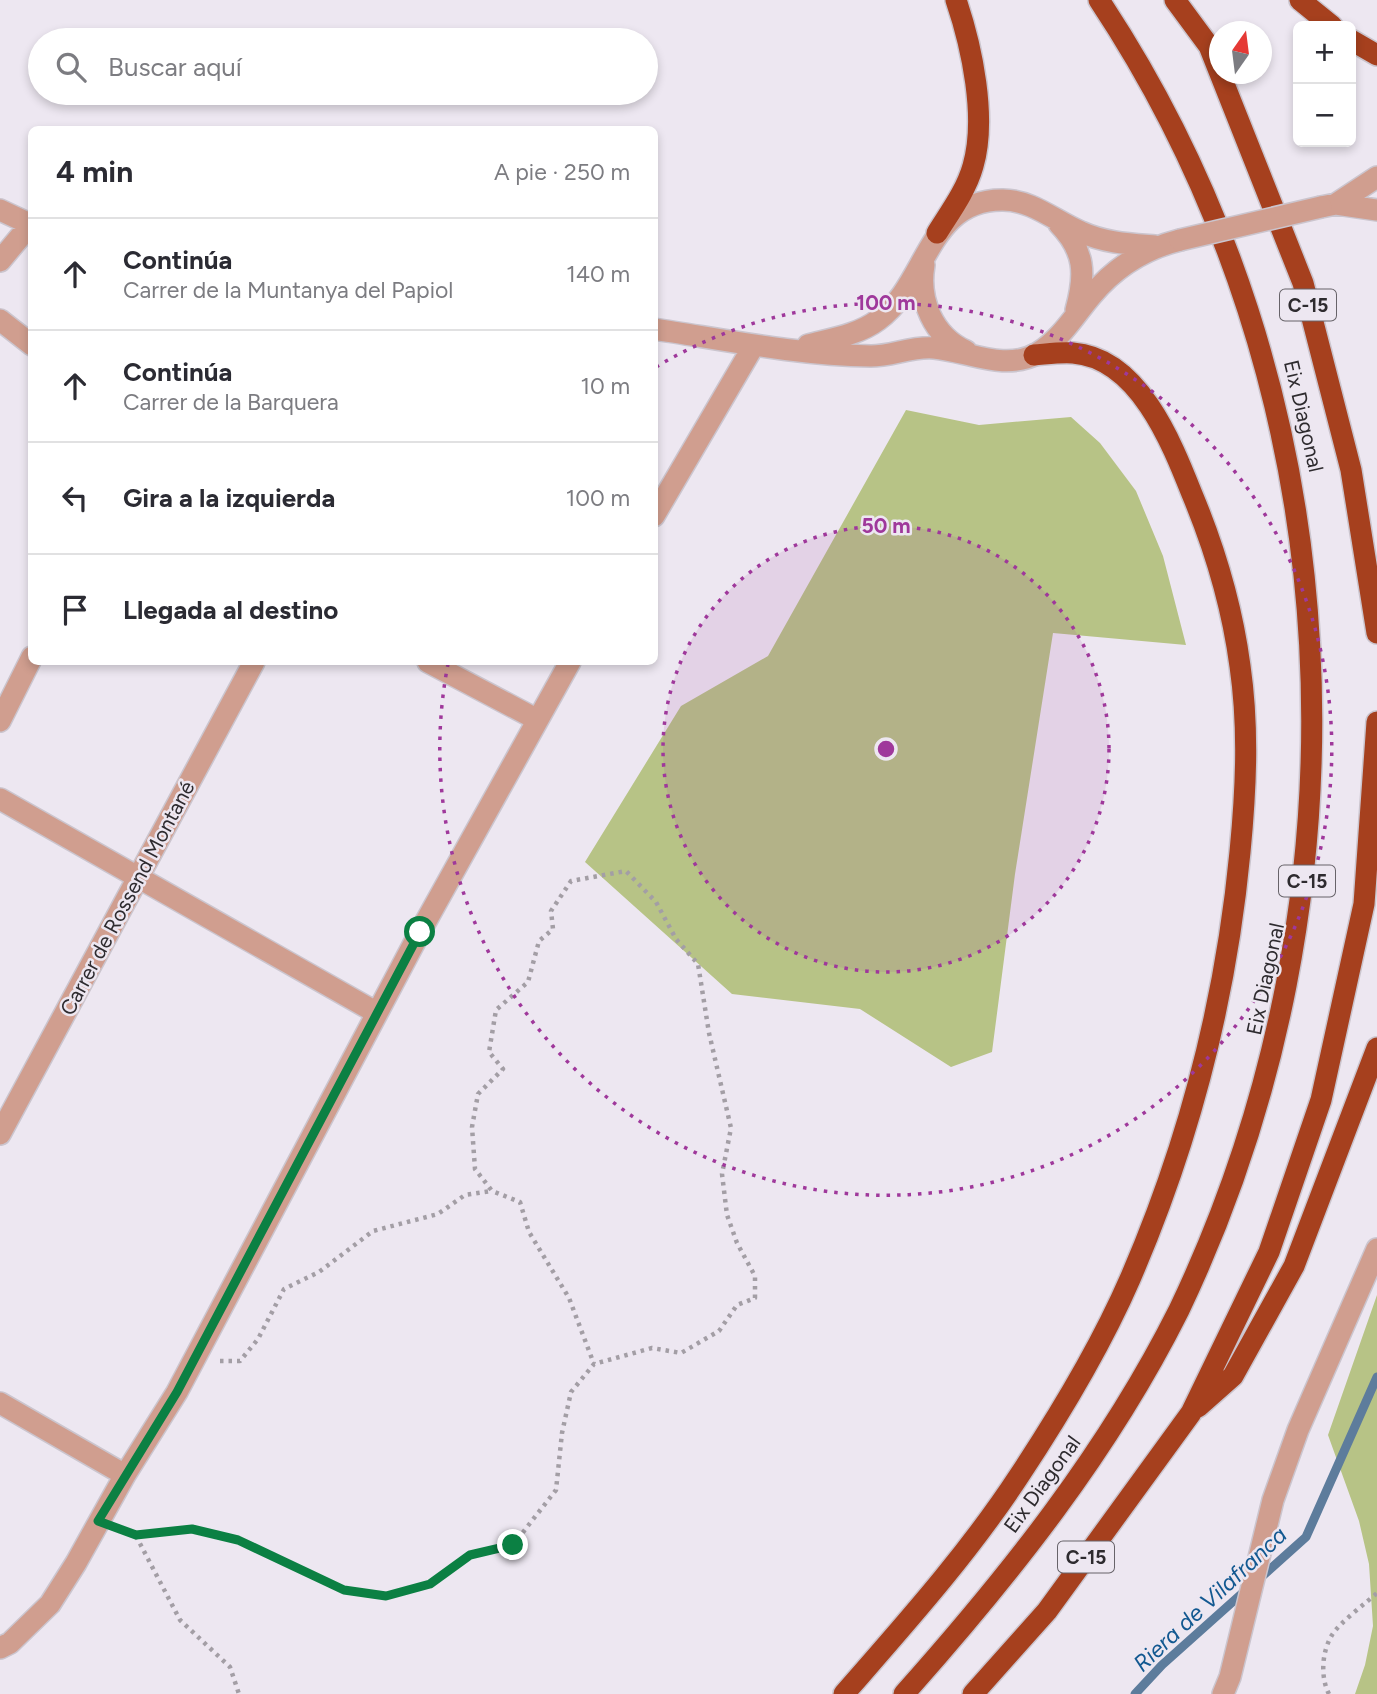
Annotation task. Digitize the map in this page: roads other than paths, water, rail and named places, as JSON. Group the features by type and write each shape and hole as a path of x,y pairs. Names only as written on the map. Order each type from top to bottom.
{"highway":[{"path":"937,233 965,186 973,165 978,126 976,86 956,0"},
{"name":"Eix Diagonal","path":"904,1694 986,1597 1065,1497 1125,1405 1180,1308 1226,1204 1262,1098 1289,991 1306,890 1316,769 1315,656 1297,491 1272,382 1239,278 1198,176 1145,73 1099,0"},
{"name":"Eix Diagonal","path":"1175,0 1209,46 1303,283 1351,470 1377,632"},
{"path":"1300,0 1326,21"},
{"path":"1356,43 1377,55"},
{"path":"844,1694 965,1551 1017,1479 1087,1364 1129,1283 1180,1147 1202,1073 1222,982 1236,897 1247,739 1240,667 1231,616 1211,539 1186,477 1154,414 1132,382 1117,369 1097,359 1074,353 1034,355"},
{"name":"C-15","path":"973,1694 1047,1611 1191,1413 1269,1252 1321,1100 1364,905 1377,722"},
{"path":"1191,1413 1233,1376 1294,1266 1377,1048"}],"street":[{"path":"1329,206 1377,177"},
{"path":"789,349 846,335 879,320 908,287 937,233 955,215 978,203 1003,200 1028,204 1082,233 1109,242 1155,246 1329,206 1377,210"},
{"path":"0,210 28,224"},
{"path":"1053,217 1074,240 1082,264 1082,288 1074,318"},
{"path":"0,261 28,228"},
{"path":"658,330 789,349 873,356 914,348 932,348 1007,361 1034,355 1057,340 1093,294 1117,270 1155,246"},
{"path":"925,256 921,281 926,307 938,330 957,347 980,358"},
{"path":"0,320 28,342"},
{"path":"658,509 754,345"},
{"path":"0,721 28,665"},
{"name":"Carrer de Rossend Montané","path":"3,1123 252,665"},
{"path":"434,665 536,719"},
{"path":"0,1648 10,1643 50,1604 177,1392 377,1013 536,719 568,665"},
{"path":"0,799 377,1013"},
{"path":"1230,1688 1273,1500 1298,1430 1377,1249"},
{"path":"0,1403 125,1475"}],"waterway":[{"name":"Riera de Vilafranca","path":"1258,1580 1306,1537 1377,1377"},
{"name":"Riera de Vilafranca","path":"1135,1694 1162,1665 1247,1589"}]}
